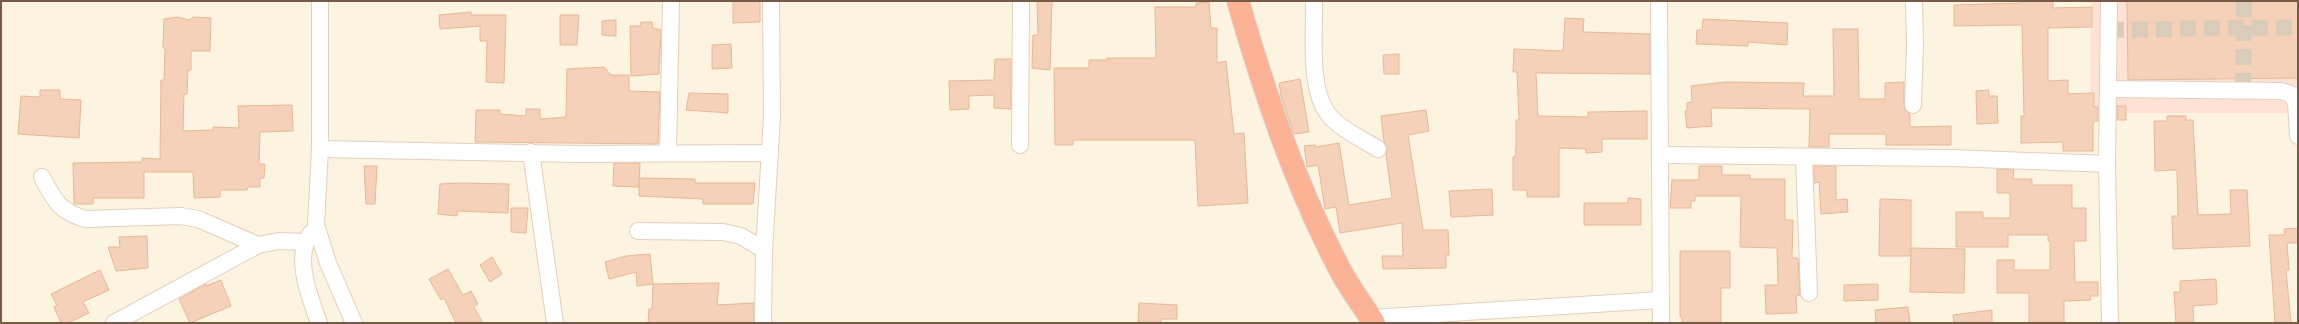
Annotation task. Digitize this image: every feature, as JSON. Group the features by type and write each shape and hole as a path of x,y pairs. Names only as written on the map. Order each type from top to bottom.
{"highway":[{"path":"1238,1 1264,84 1308,203 1337,266 1372,320"}],"street":[{"path":"320,1 320,149 316,225 328,263 354,323"},
{"path":"668,154 671,1"},
{"path":"763,323 764,250 772,117 771,1"},
{"path":"1020,145 1021,1"},
{"path":"1314,1 1316,86 1321,102 1329,115 1350,132 1378,149"},
{"path":"1659,1 1662,155 1660,323"},
{"path":"1913,105 1915,45 1914,1"},
{"path":"2109,1 2106,164 2110,323"},
{"path":"2108,89 2281,91 2291,94 2296,103 2298,136"},
{"path":"320,149 668,154 770,153"},
{"path":"531,152 556,323"},
{"path":"1662,155 1804,158 1953,158 2106,164"},
{"path":"1804,158 1809,293"},
{"path":"42,177 60,207 71,215 85,219 181,216 198,219 258,245"},
{"path":"316,225 304,242 303,270 320,323"},
{"path":"638,231 723,232 741,236 764,250"},
{"path":"114,323 258,245 279,241 304,242"},
{"path":"1372,320 1660,300"}],"shaded area":[{"path":"2091,1 2298,1 2298,113 2090,113"}],"building":[{"path":"733,1 760,1 760,22 733,23"},
{"path":"1037,1 1052,1 1050,70 1032,68 1033,35 1038,35"},
{"path":"2022,1 2053,1 2053,8 2092,7 2092,27 2048,28 2048,81 2068,80 2068,94 2094,93 2094,107 2098,107 2098,121 2094,121 2093,126 2093,151 2063,151 2063,142 2021,143 2021,116 2024,116 2022,25 1954,26 1954,5 2022,3"},
{"path":"2127,1 2298,1 2298,78 2128,80"},
{"path":"1209,2 1211,28 1217,28 1217,63 1226,61 1234,134 1244,133 1248,203 1198,206 1195,140 1073,140 1073,145 1055,145 1054,68 1089,68 1089,60 1107,60 1107,58 1156,58 1155,7 1196,7 1196,3"},
{"path":"471,12 471,15 506,15 504,83 486,82 487,41 480,41 480,26 440,29 439,15"},
{"path":"560,15 579,15 577,45 560,45"},
{"path":"177,17 189,20 193,17 211,18 210,51 191,51 191,70 188,70 187,94 184,94 183,131 213,130 213,127 239,128 238,106 292,105 293,131 260,132 259,164 265,164 264,178 260,178 260,187 248,187 247,190 220,190 220,197 194,198 193,172 144,172 144,198 93,198 93,204 74,204 73,163 142,162 142,158 160,159 161,80 164,80 165,48 163,48 164,19"},
{"path":"1565,18 1584,19 1583,32 1650,34 1650,74 1536,73 1538,116 1588,117 1588,112 1647,111 1647,139 1602,139 1602,152 1586,153 1586,149 1559,148 1559,197 1527,197 1527,190 1513,190 1513,157 1515,157 1516,147 1516,120 1519,120 1517,72 1513,72 1514,49 1563,51"},
{"path":"1703,19 1788,23 1787,45 1748,42 1748,46 1696,44 1697,30 1702,30"},
{"path":"616,20 616,36 602,35 602,21"},
{"path":"641,22 652,22 653,28 661,30 659,74 631,76 630,26 640,26"},
{"path":"1833,29 1858,29 1859,99 1885,99 1885,83 1904,82 1904,105 1905,110 1910,114 1910,127 1951,126 1951,145 1886,145 1886,134 1829,134 1829,147 1809,147 1810,109 1711,108 1712,126 1687,128 1685,111 1687,111 1687,103 1692,102 1691,86 1725,82 1804,83 1803,96 1834,96"},
{"path":"731,44 732,68 712,69 712,45"},
{"path":"1399,54 1399,74 1384,74 1383,55"},
{"path":"995,59 1011,59 1011,109 994,108 994,95 969,96 969,109 950,110 949,81 994,80"},
{"path":"604,67 611,75 629,75 629,91 660,92 658,144 475,142 476,110 500,110 500,114 526,116 526,109 540,109 540,119 566,117 567,69"},
{"path":"1300,79 1309,132 1294,134 1281,96 1279,83"},
{"path":"40,90 60,90 60,99 81,100 79,138 18,134 21,96 40,97"},
{"path":"1989,90 1989,96 1997,96 1998,123 1977,124 1976,91"},
{"path":"689,93 728,94 728,113 686,110"},
{"path":"2117,106 2126,106 2126,120 2117,120"},
{"path":"1426,110 1429,131 1408,135 1423,230 1448,230 1449,255 1446,255 1446,268 1383,269 1382,256 1403,256 1402,223 1340,233 1336,207 1325,209 1318,165 1307,167 1304,146 1315,145 1316,147 1339,143 1349,205 1392,198 1386,155 1387,149 1384,141 1381,116"},
{"path":"2167,116 2186,116 2186,120 2193,120 2198,215 2231,214 2230,190 2247,190 2250,246 2173,249 2172,216 2178,216 2177,170 2155,171 2154,121 2167,121"},
{"path":"614,163 640,163 639,187 613,186"},
{"path":"364,166 377,166 375,204 366,204"},
{"path":"1699,166 1722,166 1722,175 1750,175 1750,179 1785,179 1785,220 1793,220 1792,258 1798,258 1800,295 1796,296 1797,313 1766,314 1765,285 1778,285 1777,248 1740,247 1741,196 1695,196 1695,201 1691,201 1691,208 1670,208 1672,180 1699,180"},
{"path":"1814,166 1836,166 1836,200 1847,199 1848,212 1821,214 1819,182 1814,183"},
{"path":"1997,169 2014,170 2013,179 2032,179 2032,185 2072,185 2072,208 2086,208 2086,241 2074,241 2075,282 2098,282 2098,296 2090,296 2091,300 2064,301 2064,323 2029,323 2029,293 1997,293 1997,260 2014,260 2014,270 2050,270 2050,241 2048,241 2048,235 2008,235 2008,247 1956,247 1956,212 1983,212 1983,218 2010,218 2010,193 1997,193"},
{"path":"639,178 695,179 695,183 755,183 753,204 703,204 703,199 639,196"},
{"path":"440,184 509,184 508,213 457,211 457,216 438,214"},
{"path":"1492,189 1493,215 1451,217 1449,191"},
{"path":"1628,198 1641,199 1641,225 1584,225 1584,203 1628,203"},
{"path":"1880,199 1911,200 1911,256 1879,256"},
{"path":"511,208 528,208 526,233 511,232"},
{"path":"2298,228 2298,243 2287,243 2289,270 2286,270 2291,323 2275,323 2269,235 2285,235 2284,229"},
{"path":"147,236 148,268 116,271 108,247 120,247 119,237"},
{"path":"1911,248 1965,249 1964,293 1910,292"},
{"path":"1680,251 1730,251 1730,288 1721,288 1721,323 1682,323 1682,317 1680,317"},
{"path":"650,254 653,284 637,286 636,272 609,279 605,262 626,256"},
{"path":"492,257 502,274 490,282 480,265"},
{"path":"448,269 463,295 471,291 478,304 474,307 483,323 456,323 444,298 441,300 429,279"},
{"path":"100,270 109,290 83,302 89,313 68,323 61,323 54,307 57,305 51,294"},
{"path":"2216,279 2217,304 2193,306 2194,323 2176,323 2174,292 2180,292 2180,281"},
{"path":"221,280 231,306 190,323 179,299 206,284 206,286"},
{"path":"719,283 717,305 754,303 754,323 648,323 649,309 652,309 653,284"},
{"path":"1878,284 1878,300 1844,301 1844,285"},
{"path":"1139,303 1177,305 1177,319 1161,319 1161,323 1138,322"},
{"path":"1908,307 1910,323 1876,323 1875,310"},
{"path":"1992,310 1992,323 1954,323 1953,315"}],"tunnel":[{"path":"2243,89 2244,1"},
{"path":"2108,30 2298,27"}]}
